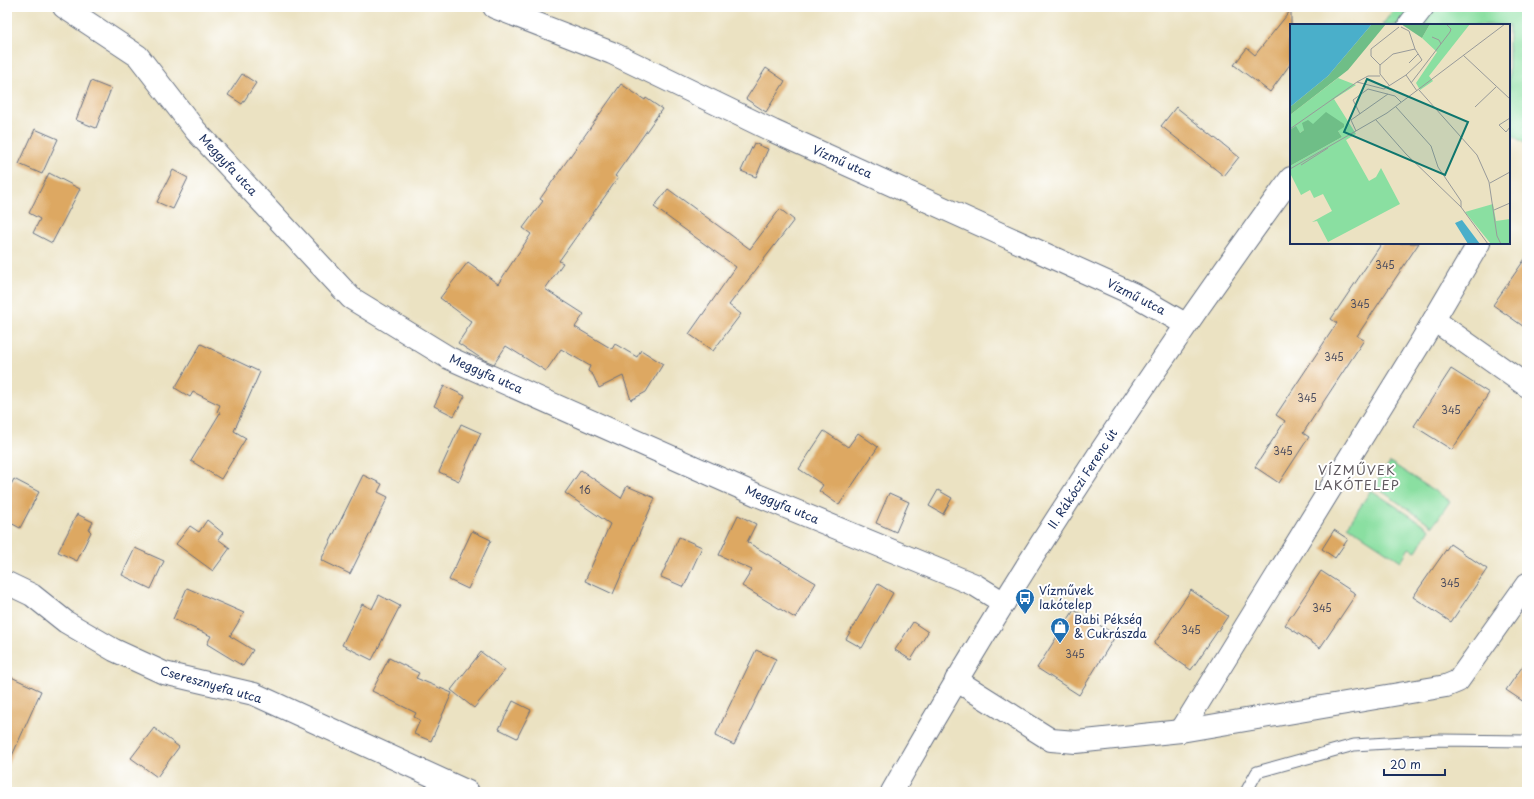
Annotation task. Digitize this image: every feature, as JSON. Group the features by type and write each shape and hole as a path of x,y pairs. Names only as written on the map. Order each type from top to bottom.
{"street":[{"name":"Meggyfa utca","path":"64,7 138,56 196,131 351,298 449,358 757,495 975,585 1004,602"},
{"name":"Vízmű utca","path":"494,7 612,53 773,131 1133,294 1185,324"},
{"path":"1410,24 1423,7"},
{"name":"II. Rákóczi Ferenc út","path":"892,792 956,680 1004,602 1185,324 1290,179"},
{"path":"1181,731 1434,320 1478,244"},
{"path":"1434,320 1527,386"},
{"name":"Cseresznyefa utca","path":"7,583 32,596 66,622 107,646 164,673 254,694 468,792"},
{"path":"956,680 1051,740 1076,742 1181,731 1446,686 1458,681 1527,584"}],"lane":[{"path":"1246,792 1257,772 1354,745 1440,740 1527,741"}],"green space":[{"path":"1396,7 1527,7 1527,145 1510,134 1510,24 1383,24"},
{"path":"1390,462 1450,501 1433,526 1374,486"},
{"path":"1371,490 1430,529 1416,551 1409,548 1401,561 1348,526"}],"building":[{"path":"1291,10 1290,64 1270,92 1234,65 1247,48 1255,55"},
{"path":"766,68 785,81 766,112 746,99"},
{"path":"242,74 256,83 242,104 228,95"},
{"path":"91,81 111,89 96,128 76,120"},
{"path":"621,84 662,109 615,176 618,178 559,261 563,263 545,289 584,314 575,327 612,349 615,344 637,357 641,350 663,364 646,392 631,400 623,376 599,388 593,375 588,371 590,366 561,349 546,371 506,346 494,364 482,359 458,343 472,322 440,298 468,262 498,284 531,234 523,228 543,201 540,199"},
{"path":"1176,107 1239,157 1224,176 1161,126"},
{"path":"35,129 58,139 42,174 19,164"},
{"path":"754,143 768,149 756,177 741,171"},
{"path":"173,170 188,178 173,209 157,202"},
{"path":"49,173 80,189 52,243 33,233 40,219 29,213"},
{"path":"668,189 750,249 780,209 794,220 729,305 741,314 713,351 689,334 736,267 654,207"},
{"path":"1381,244 1418,244 1357,336 1364,340 1303,433 1309,437 1279,483 1255,467 1285,421 1276,415 1337,323 1331,319"},
{"path":"1527,256 1527,329 1493,305"},
{"path":"201,344 260,372 234,431 246,438 221,479 191,461 220,413 217,412 220,405 193,392 190,397 175,388"},
{"path":"1451,369 1489,393 1452,450 1414,426"},
{"path":"444,386 465,396 454,416 434,406"},
{"path":"461,424 481,433 459,481 439,472"},
{"path":"824,431 848,447 858,433 878,447 839,505 819,491 823,485 799,469"},
{"path":"581,470 621,498 627,486 655,498 613,594 585,581 610,524 565,493"},
{"path":"363,475 382,484 378,492 388,497 350,574 321,560"},
{"path":"14,479 39,492 20,528 7,521 7,492"},
{"path":"938,490 952,498 943,514 929,506"},
{"path":"889,493 909,502 896,532 876,523"},
{"path":"77,514 93,522 89,530 91,532 77,561 58,552"},
{"path":"738,515 756,524 747,542 816,583 795,618 742,586 752,570 719,555"},
{"path":"207,520 223,533 218,539 230,548 213,571 176,544 190,526 199,532"},
{"path":"1334,530 1348,539 1335,558 1322,549"},
{"path":"472,531 491,540 468,589 449,580"},
{"path":"679,537 702,547 684,587 661,577"},
{"path":"1450,544 1487,569 1451,622 1413,597"},
{"path":"135,548 164,561 151,589 122,575"},
{"path":"1321,571 1356,594 1320,648 1285,625"},
{"path":"878,584 893,593 862,648 846,639"},
{"path":"187,588 244,613 230,636 253,650 243,666 207,644 211,636 173,619"},
{"path":"1191,590 1228,616 1191,670 1154,644"},
{"path":"379,595 400,606 372,660 342,645 362,604 372,609"},
{"path":"1074,610 1116,635 1079,695 1037,668"},
{"path":"913,622 928,632 911,660 895,650"},
{"path":"756,650 776,659 734,745 715,736"},
{"path":"481,652 505,670 474,708 451,690"},
{"path":"389,658 419,673 416,678 452,693 431,741 414,734 420,720 414,717 416,713 372,691"},
{"path":"1527,660 1527,704 1506,690"},
{"path":"7,675 41,691 7,767"},
{"path":"513,701 531,710 517,738 499,729"},
{"path":"154,728 179,747 157,777 131,758"}],"place":[{"name":"Vízművek lakótelep","path":"1025,615"},
{"name":"Babi Pékség & Cukrászda","path":"1060,644"}],"district":[{"name":"VÍZMŰVEK LAKÓTELEP","path":"1357,478"}]}
